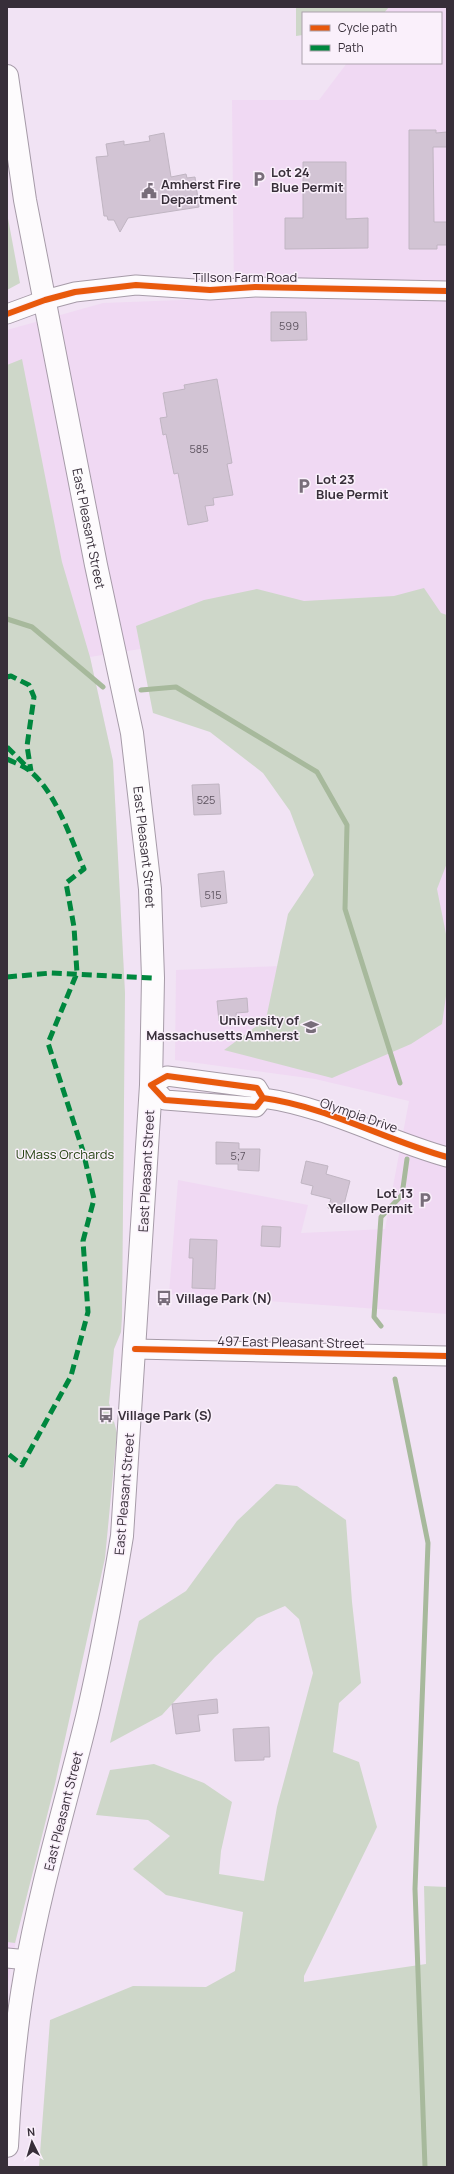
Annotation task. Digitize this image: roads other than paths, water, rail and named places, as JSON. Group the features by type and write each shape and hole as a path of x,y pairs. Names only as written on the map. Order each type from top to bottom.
{"main road":[{"name":"East Pleasant Street","path":"7,76 25,200 62,395 132,733 150,889 153,978 151,1085 122,1536 110,1608 87,1715 28,1960 15,2046 7,2146"}],"street":[{"name":"Tillson Farm Road","path":"7,314 45,300 75,292 136,285 210,290 255,287 447,291"},
{"name":"Olympia Drive","path":"151,1085 165,1100 256,1107 263,1098 289,1103 369,1128 427,1152 447,1157"},
{"name":"497 East Pleasant Street","path":"135,1349 447,1356"},
{"path":"7,1958 28,1960"}],"waterway":[{"path":"7,619 32,627 103,687"},
{"path":"141,690 176,687 317,772 347,825 345,909 400,1083"},
{"path":"381,1326 374,1317 381,1217 402,1195 407,1159"},
{"path":"395,1379 428,1543 415,1889 425,2167"}],"place":[{"name":"Lot 24 Blue Permit","path":"259,179"},
{"name":"Amherst Fire Department","path":"149,191"},
{"name":"Lot 23 Blue Permit","path":"304,486"},
{"name":"University of Massachusetts Amherst","path":"311,1027"},
{"name":"Lot 13 Yellow Permit","path":"425,1200"},
{"name":"Village Park (N)","path":"164,1298"},
{"name":"Village Park (S)","path":"106,1415"}],"park label":[{"name":"UMass Orchards","path":"65,1154"}]}
